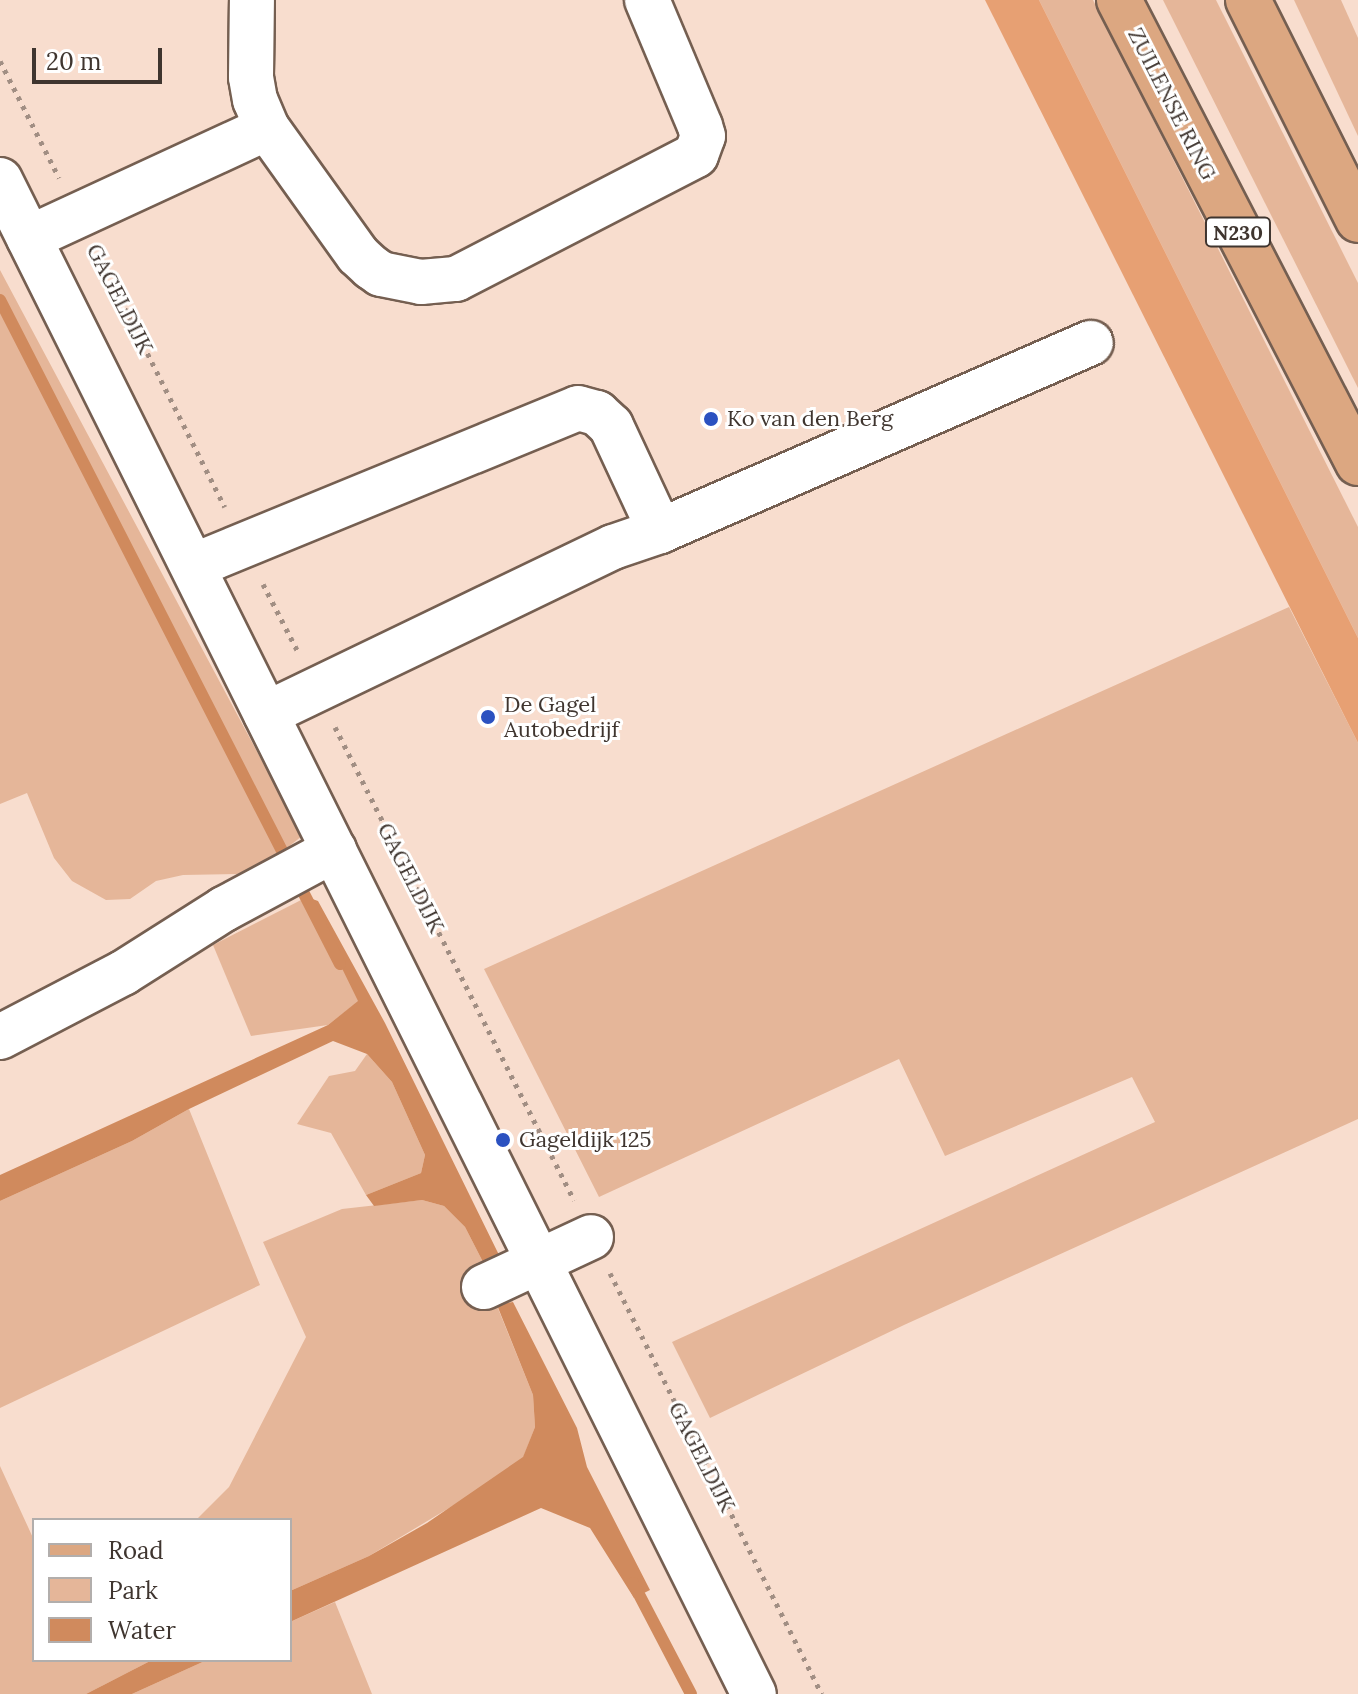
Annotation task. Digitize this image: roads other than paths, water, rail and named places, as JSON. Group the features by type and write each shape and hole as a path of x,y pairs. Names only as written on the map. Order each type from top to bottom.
{"main road":[{"name":"ZUILENSE RING","path":"1119,0 1358,463"},
{"path":"1248,0 1358,220"}],"street":[{"path":"252,0 251,77 255,100 267,128 358,255 381,274 421,282 456,279 696,155 703,136 700,126 647,0"},
{"path":"29,238 267,128"},
{"path":"0,180 266,714 308,864 512,1273 754,1694"},
{"path":"266,714 613,547 660,531 1091,343"},
{"path":"193,566 578,408 597,413 611,426 660,531"},
{"path":"0,1037 123,973 224,909 308,864"},
{"path":"512,1273 591,1237"}],"water":[{"path":"307,897 318,901 385,1023 500,1257 483,1262 465,1227 444,1206 422,1200 374,1206 366,1195 421,1173 425,1155 392,1082 367,1054 333,1041 189,1109 132,1141 0,1201 0,1175 328,1025 358,1001"},
{"path":"513,1302 577,1428 587,1467 650,1590 634,1598 590,1528 541,1508 292,1621 292,1590 369,1556 427,1523 523,1457 535,1427 533,1395 497,1305"},
{"path":"148,1662 203,1662 132,1694 86,1694"}],"waterway":[{"path":"0,300 340,964"},
{"path":"633,1583 691,1694"}],"place":[{"name":"Ko van den Berg","path":"711,419"},
{"name":"De Gagel Autobedrijf","path":"488,717"},
{"name":"Gageldijk 125","path":"503,1140"}]}
